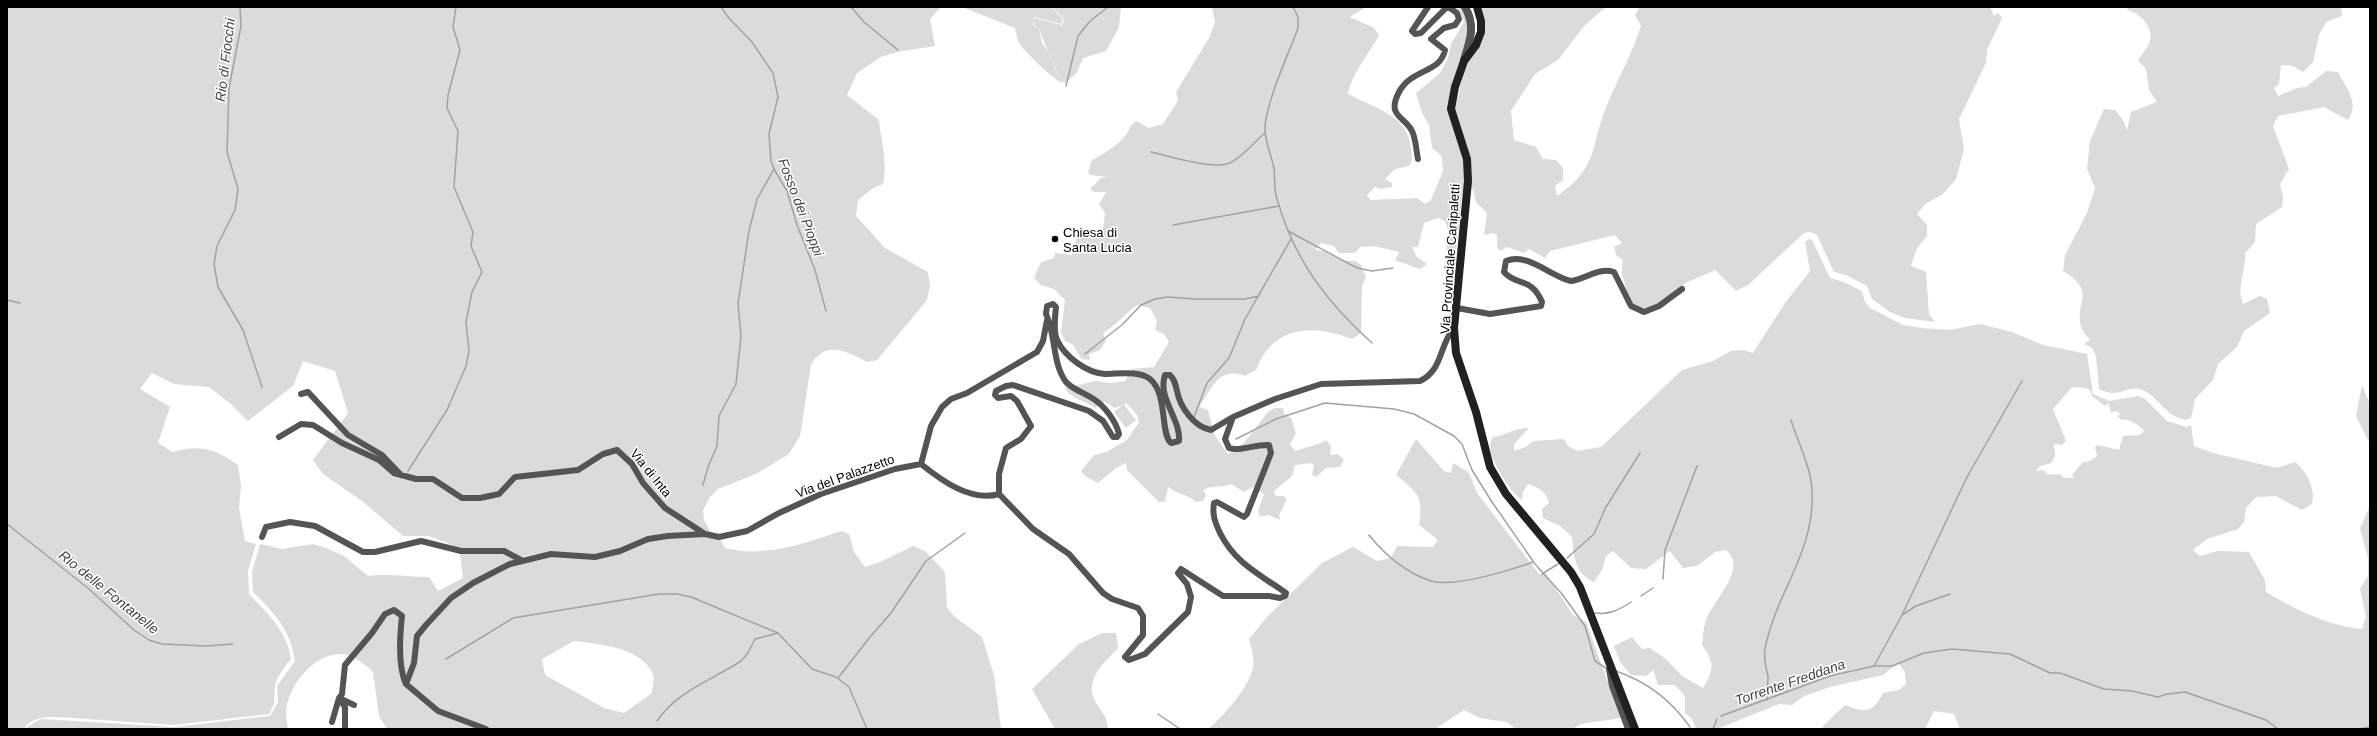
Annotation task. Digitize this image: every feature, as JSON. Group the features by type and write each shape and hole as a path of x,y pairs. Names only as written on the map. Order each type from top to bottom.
{"main road":[{"name":"Via Provinciale Canipaletti","path":"1477,7 1481,22 1481,32 1476,45 1464,61 1455,87 1451,110 1467,159 1468,180 1454,328 1456,353 1476,412 1490,467 1506,494 1572,572 1580,587 1635,729"}],"street":[{"path":"1418,159 1413,132 1409,125 1398,117 1395,106 1399,93 1412,76 1437,65 1445,50 1431,38 1444,28 1455,25 1459,19 1457,13 1450,8 1446,8 1420,33 1416,34 1412,31 1428,7"},
{"path":"1464,61 1471,39 1472,26 1465,7"},
{"path":"1457,308 1490,314 1541,306 1540,298 1531,286 1508,276 1504,272 1506,261 1510,260 1537,266 1572,281 1607,270 1614,272 1631,306 1644,312 1659,306 1682,290"},
{"path":"1233,417 1225,439 1229,448 1235,450 1256,444 1269,445 1271,453 1247,514 1244,517 1217,502 1214,503 1213,518 1226,545 1235,557 1286,592 1286,596 1280,598 1269,596 1223,596 1181,569 1178,573 1187,584 1191,597 1188,612 1145,654 1129,660 1125,657 1143,635 1144,616 1138,608 1112,599 1103,593 1069,554 1033,529 999,494 999,474 1006,448 1021,438 1031,426 1017,401 1011,396 998,398 995,396 996,391 1006,386 1013,385 1090,411 1103,421 1113,437 1119,434 1112,418 1098,403 1066,382 1060,367 1045,311 1047,306 1053,304 1056,307 1055,323 1057,340 1067,353 1085,369 1104,374 1131,373 1148,377 1157,386 1164,412 1167,437 1171,443 1179,441 1179,427 1167,401 1163,382 1165,375 1170,375 1176,381 1180,401 1195,423 1211,430 1233,417 1275,399 1321,384 1420,381 1428,377 1436,368 1446,337 1454,328"},
{"path":"999,494 981,494 952,487 921,464 931,426 942,407 951,399 967,393 1037,352 1043,341 1048,318"},
{"path":"301,394 308,392 348,435 382,455 401,475"},
{"name":"Via di Inta","path":"279,437 301,424 313,425 342,443 379,460 394,473 416,479 434,479 462,498 480,498 499,494 515,477 578,470 603,454 617,450 632,464 643,483 665,508 705,534"},
{"name":"Via del Palazzetto","path":"406,684 414,663 417,636 451,598 473,583 521,560 551,554 595,557 620,552 648,539 705,534 720,537 747,532 779,513 821,494 895,469 921,464"},
{"path":"262,536 266,527 290,522 315,526 363,552 375,552 421,541 461,551 504,551 521,560"},
{"path":"332,722 339,698 342,694 345,665 372,633 385,614 394,610 402,616 400,631 402,674 406,684 438,711 486,729"},
{"path":"1609,664 1612,686 1628,729"},
{"path":"339,698 354,705"},
{"path":"339,698 345,707 345,729"}],"shaded area":[{"path":"7,7 941,7 930,19 935,46 897,52 881,57 857,73 847,95 879,120 885,168 883,184 873,188 858,200 856,216 885,248 928,272 930,286 927,300 877,360 867,362 852,354 837,350 823,352 817,357 811,365 800,436 789,454 758,473 718,489 710,497 703,510 704,520 711,533 705,531 648,536 619,549 594,554 551,551 521,557 504,549 462,549 429,536 403,536 362,501 323,474 313,460 348,413 335,371 303,361 293,386 248,421 231,404 209,387 174,384 152,373 140,389 170,407 158,443 173,452 191,448 199,448 215,452 238,465 241,485 239,508 245,541 256,544 248,571 249,594 270,616 281,631 289,649 291,659 277,680 273,705 269,714 174,725 53,717 39,718 31,722 24,729 7,729"},
{"path":"962,7 1052,7 1063,20 1061,24 1034,17 1033,25 1039,28 1042,43 1050,54 1059,80 1064,84 1060,82 1032,58 1018,41 1015,28"},
{"path":"1053,7 1121,7 1119,27 1106,51 1083,58 1076,74 1065,83 1059,80 1055,66 1039,28 1034,25 1034,18 1062,25 1064,20"},
{"path":"1212,7 1366,7 1350,17 1374,28 1379,35 1356,72 1348,94 1379,109 1397,120 1404,128 1408,137 1412,156 1409,166 1395,169 1385,179 1392,183 1392,187 1381,189 1375,187 1367,195 1370,200 1417,198 1425,204 1431,200 1443,171 1442,156 1432,148 1429,125 1422,113 1416,93 1440,73 1448,58 1451,44 1464,22 1460,10 1455,7 1462,7 1470,26 1449,110 1464,159 1464,191 1462,192 1458,238 1450,277 1445,274 1448,230 1445,221 1438,218 1424,223 1418,247 1412,247 1417,257 1427,264 1420,269 1395,261 1399,252 1374,246 1360,247 1355,253 1339,253 1334,246 1321,243 1315,250 1323,251 1345,261 1355,261 1361,265 1366,277 1362,286 1361,333 1352,339 1323,331 1309,330 1284,336 1273,344 1263,355 1256,370 1245,376 1228,374 1217,381 1199,407 1208,410 1215,436 1228,454 1243,444 1268,412 1275,408 1283,408 1284,414 1291,418 1296,433 1290,445 1295,451 1326,440 1331,446 1330,455 1338,454 1344,460 1340,467 1326,468 1316,477 1312,475 1314,466 1312,463 1295,465 1292,476 1274,491 1275,496 1283,496 1287,499 1279,515 1280,520 1269,515 1260,517 1258,511 1264,494 1253,487 1244,492 1231,484 1206,488 1203,490 1206,495 1203,501 1196,502 1168,487 1165,502 1159,502 1127,470 1126,463 1116,468 1098,483 1085,476 1081,471 1094,455 1106,452 1127,440 1139,422 1137,415 1126,403 1124,405 1136,420 1126,428 1114,412 1123,405 1115,408 1105,402 1095,408 1071,395 1065,388 1096,381 1111,383 1125,381 1132,369 1154,367 1169,342 1164,334 1155,330 1157,321 1150,308 1137,305 1103,333 1106,341 1100,350 1089,354 1090,360 1082,359 1072,344 1065,341 1061,333 1065,300 1054,289 1041,285 1034,278 1041,262 1054,258 1055,253 1072,255 1079,229 1103,229 1105,213 1099,204 1106,192 1094,192 1090,189 1101,178 1107,177 1090,175 1088,172 1092,160 1105,153 1118,143 1136,121 1149,128 1163,124 1178,101 1176,92 1209,38 1215,22"},
{"path":"1480,7 1606,7 1584,26 1558,60 1535,74 1511,111 1514,140 1536,147 1543,159 1556,160 1563,168 1563,180 1555,186 1557,196 1571,186 1587,166 1607,105 1641,26 1635,15 1640,7 1990,7 1994,16 1998,13 2002,18 1987,50 1986,63 1959,119 1964,150 1956,179 1943,194 1925,204 1917,214 1927,225 1927,236 1917,248 1911,266 1926,272 1929,314 1935,322 1905,318 1890,312 1872,299 1867,286 1846,275 1834,272 1817,235 1810,232 1804,233 1748,285 1736,291 1715,270 1682,285 1665,299 1647,309 1638,308 1631,302 1622,275 1623,260 1616,255 1614,247 1622,243 1615,235 1550,251 1545,258 1529,249 1524,253 1507,247 1500,251 1497,247 1497,235 1493,233 1484,235 1487,213 1476,202 1473,189 1469,190 1470,158 1455,109 1466,63 1479,46"},
{"path":"2127,7 2341,7 2342,16 2326,22 2319,35 2313,62 2303,72 2293,66 2281,65 2279,84 2274,88 2278,96 2297,88 2306,87 2326,71 2338,72 2352,101 2353,107 2351,113 2348,120 2324,107 2278,116 2273,126 2289,169 2280,184 2283,197 2282,207 2256,224 2255,242 2245,253 2240,291 2243,304 2260,296 2267,299 2270,313 2244,331 2237,347 2218,364 2213,380 2195,399 2191,418 2186,420 2171,414 2145,391 2130,389 2117,393 2111,393 2099,389 2096,356 2092,348 2084,344 2090,340 2083,332 2081,327 2080,310 2082,291 2080,285 2074,278 2063,271 2065,255 2087,213 2095,188 2087,169 2090,141 2104,109 2115,110 2123,120 2127,130 2131,112 2157,102 2149,90 2146,69 2138,60 2147,48 2150,41 2150,30 2145,21 2128,10"},
{"path":"1809,239 1812,240 1830,278 1844,282 1862,291 1865,302 1870,308 1903,325 1950,330 1980,324 2012,332 2043,345 2087,354 2093,394 2109,401 2138,396 2145,399 2167,421 2187,427 2191,425 2194,446 2213,453 2277,468 2295,462 2299,465 2309,480 2313,492 2312,504 2302,510 2276,496 2256,497 2246,508 2244,522 2238,529 2207,539 2193,550 2200,556 2217,551 2249,552 2265,580 2266,592 2288,605 2312,616 2337,624 2362,629 2366,617 2360,589 2368,576 2368,559 2360,528 2370,506 2370,729 1960,729 1954,714 1934,711 1925,729 1823,729 1823,726 1845,705 1868,710 1876,704 1883,693 1899,690 1906,684 1905,672 1898,663 1883,675 1830,687 1804,696 1792,705 1779,704 1717,729 1696,729 1692,719 1685,713 1685,696 1675,685 1658,685 1653,670 1646,676 1631,675 1620,662 1614,646 1632,637 1642,649 1650,648 1667,660 1682,676 1703,688 1712,666 1702,645 1704,626 1709,614 1731,576 1733,567 1732,558 1726,550 1715,552 1697,566 1683,568 1670,551 1646,569 1631,568 1613,551 1606,556 1602,570 1594,582 1582,574 1576,563 1572,537 1560,526 1543,518 1542,509 1549,503 1544,493 1528,484 1523,492 1522,500 1512,491 1493,460 1490,446 1491,441 1493,437 1524,428 1529,428 1514,444 1514,451 1526,447 1533,441 1564,439 1568,446 1577,451 1601,447 1682,370 1713,361 1731,351 1744,350 1753,353 1785,303 1810,271 1805,242","holes":["2072,387 2086,388 2091,391 2092,396 2105,406 2108,403 2111,413 2115,411 2120,413 2118,417 2122,420 2134,422 2144,431 2140,435 2123,436 2119,450 2098,445 2095,447 2097,456 2092,460 2082,463 2072,475 2074,478 2064,478 2061,475 2047,474 2043,470 2036,471 2040,466 2051,463 2055,456 2054,444 2062,445 2066,441 2053,409"]},
{"path":"2362,385 2370,404 2370,444 2356,416"},
{"path":"1416,439 1444,471 1451,473 1453,463 1469,473 1477,493 1539,574 1546,574 1573,615 1586,622 1621,718 1581,724 1572,729 1516,729 1506,722 1480,718 1464,710 1435,729 1208,729 1235,701 1251,675 1254,660 1249,639 1267,617 1322,563 1353,547 1377,561 1391,558 1397,546 1433,547 1438,540 1419,525 1420,507 1417,496 1409,486 1396,475"},
{"path":"841,531 849,534 854,552 865,567 880,562 913,546 925,551 945,572 947,608 955,617 982,637 994,675 1001,729 387,729 379,716 373,672 353,657 339,654 330,656 312,665 299,679 290,696 286,708 288,729 26,729 28,726 41,719 174,727 270,716 278,702 277,686 295,661 290,640 285,631 268,607 253,592 252,572 260,544 282,549 313,544 344,556 368,576 391,575 429,577 438,591 463,578 460,554 462,552 503,553 522,562 551,556 595,559 649,541 705,536 720,539 725,548 740,551 755,551 798,545","holes":["574,641 618,648 639,658 647,665 654,676 652,693 624,713 604,708 545,675 542,659"]},
{"path":"1102,633 1116,633 1118,648 1097,672 1092,686 1092,693 1105,717 1108,729 1055,729 1032,689 1079,644"}],"waterway":[{"name":"Rio di Fiocchi","path":"240,7 241,26 229,88 227,152 238,189 235,210 217,246 214,264 218,287 243,330 262,387"},
{"path":"408,471 447,410 466,366 469,351 466,322 472,292 482,272 471,246 473,232 454,187 458,131 447,108 448,95 460,50 453,27 456,7"},
{"name":"Fosso dei Pioppi","path":"721,7 728,17 752,42 773,73 778,97 769,134 771,161 787,191 797,225 815,270 826,311"},
{"path":"851,7 864,22 898,50"},
{"path":"1066,86 1078,36 1090,21 1108,7"},
{"path":"1293,7 1298,17 1298,28 1272,96 1265,126 1266,138 1274,169 1276,195 1284,221 1302,260 1326,295 1340,312 1372,343"},
{"path":"1151,152 1191,162 1222,165 1235,160 1265,133"},
{"path":"703,485 708,467 717,446 719,416 736,384 741,336 738,303 749,231 757,199 774,169"},
{"path":"1173,225 1279,206"},
{"path":"1288,231 1357,268 1372,271 1393,268"},
{"path":"1194,417 1207,383 1229,358 1245,319 1291,239"},
{"path":"1085,354 1123,324 1141,305 1155,299 1168,297 1194,299 1245,299 1259,296"},
{"path":"7,300 20,303"},
{"path":"1874,666 1902,615 1967,477 2022,381"},
{"path":"1236,439 1276,419 1325,403 1394,409 1414,414 1454,436 1462,444 1472,470 1492,502 1535,564 1562,594 1585,626 1595,661 1606,668"},
{"path":"1767,700 1768,676 1764,652 1770,628 1777,609 1801,553 1807,534 1811,513 1811,481 1804,455 1791,420"},
{"path":"1567,558 1594,534 1606,507 1640,453"},
{"path":"1663,579 1665,550 1697,466"},
{"name":"Rio delle Fontanelle","path":"7,524 89,589 134,630 149,640 162,644 206,646 233,644"},
{"path":"838,678 891,613 926,561 965,533"},
{"path":"1369,535 1382,550 1405,568 1422,578 1441,583 1482,577 1533,562"},
{"path":"1542,574 1558,564"},
{"path":"1641,596 1653,588"},
{"path":"446,659 513,618 659,594 677,594 691,597 778,633 812,669 836,677 849,687 867,729"},
{"path":"1902,615 1916,606 1950,594"},
{"path":"1595,613 1614,611 1631,602"},
{"path":"657,721 674,702 685,694 741,661 748,653 755,639 778,633"},
{"name":"Torrente Freddana","path":"1721,716 1830,676 1874,666 1892,666 1924,653 1952,649 2010,654 2050,673 2060,673 2104,689 2132,691 2158,697 2167,694 2185,692 2266,720 2278,729"},
{"path":"1616,671 1648,686 1666,700 1690,727"},
{"path":"1158,714 1180,729"},
{"name":"Torrente Freddana","path":"1713,729 1717,719"},
{"name":"Torrente Freddana","path":"2359,729 2370,727"}],"place":[{"name":"Chiesa di Santa Lucia","path":"1055,239"}]}
